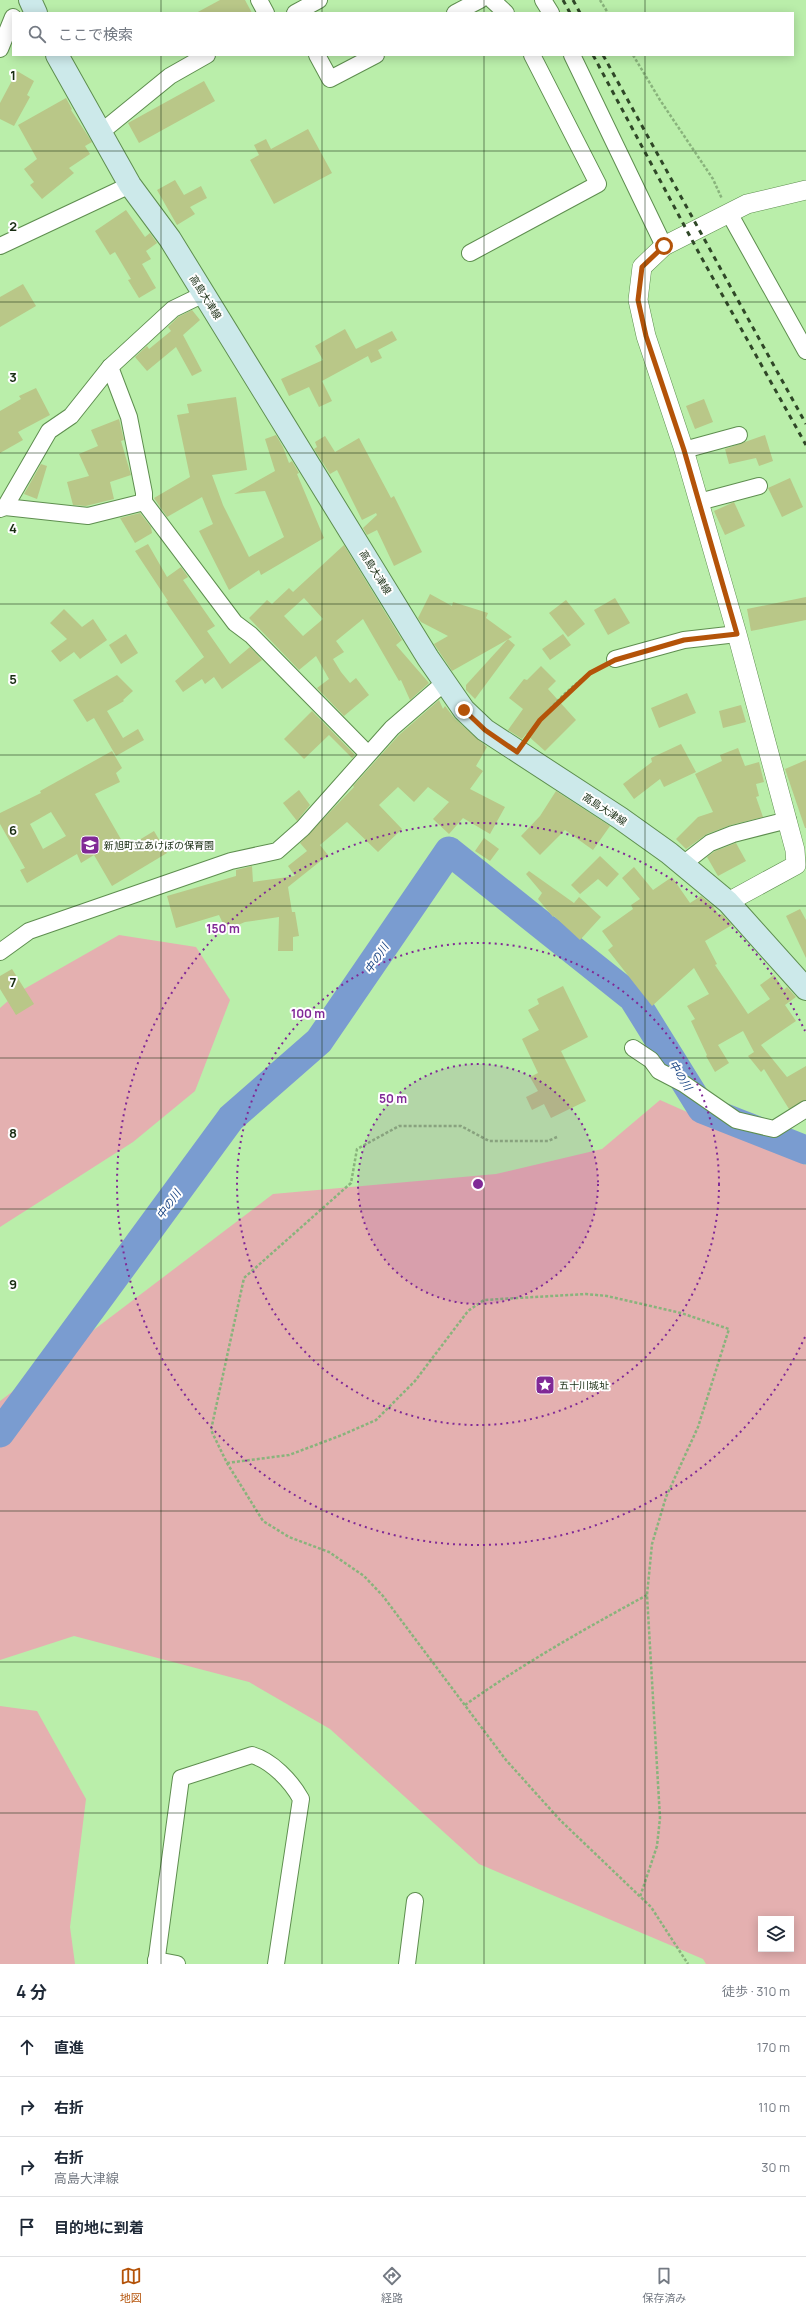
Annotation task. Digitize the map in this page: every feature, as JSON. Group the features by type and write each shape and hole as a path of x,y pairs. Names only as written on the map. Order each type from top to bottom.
{"main road":[{"path":"30,0 36,12"},
{"name":"高島大津線","path":"58,56 130,185 170,240 444,683 464,710 485,730 620,818 683,864 728,902 806,989"}],"street":[{"path":"15,12 21,0"},
{"path":"259,0 265,12"},
{"path":"297,12 319,0"},
{"path":"458,12 480,0"},
{"path":"492,0 505,12"},
{"path":"543,0 550,12"},
{"path":"0,48 12,19"},
{"path":"100,133 170,76 206,56"},
{"path":"318,56 330,79 374,56"},
{"path":"470,253 598,184 533,56"},
{"path":"572,56 664,246"},
{"path":"0,246 130,185"},
{"path":"728,902 801,868 737,634 684,450 646,336 638,300 642,267 664,246 747,204 806,190"},
{"path":"729,213 806,351"},
{"path":"144,502 88,516 2,508 49,431 71,416 110,367 173,309 204,294"},
{"path":"110,367 129,417 144,493 144,502 235,623 251,635 368,754"},
{"path":"684,450 739,435"},
{"path":"699,502 759,486"},
{"path":"615,660 684,640 737,634"},
{"path":"0,952 29,931 231,861 277,851 303,828 392,728 444,683"},
{"path":"683,864 710,843 733,834 788,820"},
{"path":"633,1048 651,1060 660,1071 684,1084 736,1120 774,1129 806,1109"},
{"path":"177,1964 156,1962 181,1778 252,1755 262,1758 293,1786 301,1799 276,1964"},
{"path":"407,1964 415,1902"}],"path":[{"path":"600,0 607,12"},
{"path":"634,56 660,100 713,179 729,213"},
{"path":"517,752 540,720 561,698 590,673 615,660"},
{"path":"557,1138 548,1141 489,1141 461,1126 399,1126 357,1149 351,1183 244,1278 211,1430 227,1463 263,1521 289,1537 329,1552 364,1576 383,1596 506,1760 560,1820 651,1907 688,1964"},
{"path":"227,1463 289,1455 342,1435 376,1420 415,1381 468,1311 484,1300 586,1294 607,1296 681,1313 729,1329 698,1428 666,1497 652,1544 647,1596 660,1818 657,1846 640,1897"},
{"path":"465,1705 516,1669 562,1641 647,1596"}],"shaded area":[{"path":"119,935 196,947 230,1000 195,1091 133,1142 0,1227 0,1008 17,993"},
{"path":"660,1100 806,1165 806,1964 706,1964 703,1959 479,1864 330,1729 249,1682 74,1636 0,1660 0,1401 273,1194 496,1174 602,1149"},
{"path":"0,1706 37,1711 86,1799 70,1927 75,1964 0,1964"}],"building":[{"path":"220,0 245,0 251,12 198,12"},
{"path":"17,71 34,81 27,95 30,97 14,126 0,119 0,103"},
{"path":"204,81 215,101 139,143 128,123"},
{"path":"66,98 72,109 71,110 92,142 85,146 90,154 69,168 74,173 42,199 30,185 34,182 24,169 37,159 18,125"},
{"path":"308,129 332,173 274,204 250,160 259,155 254,145 266,139 271,149"},
{"path":"175,180 184,195 201,186 207,198 190,207 195,214 177,225 157,190"},
{"path":"126,210 145,237 150,233 157,243 146,251 151,259 142,264 156,288 139,298 128,280 131,279 115,252 110,255 95,231"},
{"path":"23,284 36,306 0,327 0,297"},
{"path":"192,310 200,320 183,335 202,371 192,376 176,347 147,371 135,357 147,346 149,349 171,331 168,327 178,317"},
{"path":"345,329 356,349 392,331 397,340 378,350 382,358 371,363 368,356 322,381 332,401 319,407 309,387 289,396 281,379 323,360 315,346"},
{"path":"36,388 50,415 18,432 23,440 0,453 0,411 21,399 19,396"},
{"path":"236,397 247,470 212,475 223,505 249,557 284,537 265,491 234,494 275,471 265,439 276,435 283,447 289,463 292,461 299,473 297,474 324,538 261,575 259,570 229,590 199,531 213,524 202,497 167,517 154,498 190,477 177,415 189,413 187,404"},
{"path":"704,399 713,422 695,429 686,406"},
{"path":"119,419 124,440 121,441 131,475 110,482 114,499 86,506 73,505 67,482 89,476 79,454 98,446 91,430"},
{"path":"765,435 773,461 759,466 756,458 729,464 725,449"},
{"path":"325,436 335,452 359,438 391,498 394,496 422,552 394,566 377,530 367,535 363,528 377,515 376,513 362,520 337,470 330,474 314,449 317,447 315,442"},
{"path":"41,464 47,466 37,499 24,494"},
{"path":"790,478 803,507 782,517 768,488"},
{"path":"734,502 745,526 725,535 714,511"},
{"path":"140,513 151,527 152,533 135,543 120,518"},
{"path":"148,544 167,577 181,567 188,577 183,580 215,626 207,631 230,664 250,647 262,660 222,689 214,677 205,684 202,679 183,692 175,681 204,657 166,602 168,601 135,551"},
{"path":"344,545 402,640 396,645 429,683 410,700 401,680 399,681 363,619 336,641 344,652 333,659 350,683 356,678 369,695 344,716 317,688 329,679 316,656 299,670 249,618 267,600 272,604 289,588 293,592","holes":["304,598 323,619 303,636 284,616"]},
{"path":"430,594 452,606 453,602 488,613 486,618 512,637 452,671 434,644 448,636 421,622 418,618"},
{"path":"806,597 806,620 751,631 747,609"},
{"path":"615,598 630,623 608,635 594,610"},
{"path":"566,600 585,624 568,637 549,613"},
{"path":"64,609 82,627 93,619 107,640 80,659 74,652 60,662 51,651 67,639 50,623"},
{"path":"126,634 138,653 121,664 109,645"},
{"path":"563,634 571,645 550,660 542,649"},
{"path":"508,639 515,645 475,699 466,690 466,685"},
{"path":"541,666 556,681 548,689 576,720 545,751 526,734 522,739 508,730 523,709 509,698 524,679 527,680"},
{"path":"117,675 133,691 123,700 124,701 107,711 123,738 138,729 144,740 116,756 94,718 87,722 73,700"},
{"path":"687,693 696,713 659,728 651,708"},
{"path":"439,700 443,709 445,706 455,719 487,747 476,766 483,771 470,789 505,807 490,834 463,818 449,834 433,819 449,802 428,787 414,802 398,787 379,805 402,829 378,852 347,822 320,845 328,855 288,887 292,912 295,912 299,936 293,937 293,951 278,951 279,917 245,922 226,930 219,915 176,928 167,896 236,876 236,870 252,866 253,882 295,876 288,866 307,851 300,843 354,787 353,786 399,735"},
{"path":"741,705 746,722 723,728 719,711"},
{"path":"312,711 355,755 352,758 329,735 304,759 284,739"},
{"path":"681,744 696,772 664,787 660,779 634,799 623,784 652,762 651,758"},
{"path":"738,748 745,766 759,762 764,782 756,784 759,796 756,797 763,817 731,825 707,834 686,849 676,839 698,817 713,812 695,774 722,761 720,755"},
{"path":"112,751 122,768 116,773 120,782 95,794 126,848 154,831 167,853 112,886 94,855 81,863 77,854 27,883 20,870 25,868 0,824 0,813 41,793 40,791","holes":["51,812 66,836 43,849 30,824"]},
{"path":"806,760 806,828 805,828 785,769"},
{"path":"299,790 310,805 297,821 283,803"},
{"path":"556,791 610,826 593,850 565,830 540,855 521,836 540,816"},
{"path":"484,838 499,849 490,861 475,851"},
{"path":"736,843 746,861 718,876 707,857 715,851"},
{"path":"600,856 619,874 607,887 598,879 580,894 571,885"},
{"path":"634,867 653,890 672,877 690,903 701,896 712,905 719,915 722,914 732,925 705,941 717,964 715,965 748,1014 770,999 760,985 774,975 784,990 787,987 796,997 785,1005 796,1021 761,1045 787,1077 806,1066 806,1100 789,1109 764,1069 761,1072 748,1056 754,1052 743,1031 718,1045 729,1063 715,1072 706,1056 707,1055 691,1021 695,1019 687,1006 709,994 694,968 652,1006 608,950 613,946 602,931 633,909 631,905 640,899 622,878"},
{"path":"529,871 574,903 579,897 601,917 580,940 554,916 553,917 538,899 542,893 526,874"},
{"path":"800,909 806,920 806,958 786,916"},
{"path":"12,969 34,1004 16,1015 0,989 0,976"},
{"path":"563,986 588,1037 561,1051 586,1101 551,1118 544,1104 532,1110 526,1097 538,1091 530,1077 538,1073 522,1039 539,1030 528,1010 539,1004 537,999"}],"waterway":[{"name":"中の川","path":"0,1433 231,1118 319,1041 449,851 633,998 702,1109 806,1150"}],"railway":[{"path":"563,0 569,12"},
{"path":"573,0 579,12"},
{"path":"594,56 700,255 806,445"},
{"path":"604,56 806,424"}],"place":[{"name":"新旭町立あけぼの保育園","path":"90,845"},
{"name":"五十川城址","path":"545,1385"}],"route":[{"path":"464,710 485,730 517,752 540,720 561,698 590,673 615,660 684,640 737,634 684,450 646,336 638,300 642,267 664,246"}]}
